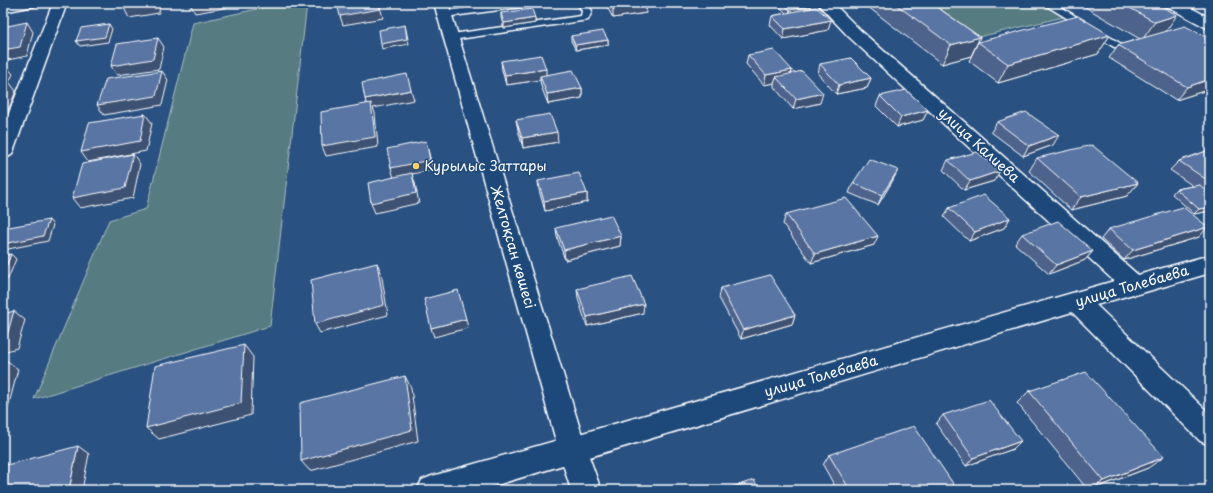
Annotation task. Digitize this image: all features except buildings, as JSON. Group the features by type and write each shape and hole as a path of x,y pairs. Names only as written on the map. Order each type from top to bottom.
{"street":[{"path":"3,7 30,3"},
{"path":"3,152 60,3"},
{"name":"улица Калиева","path":"824,3 854,33 1135,286"},
{"path":"1171,3 1208,21"},
{"name":"Желтоқсан көшесі","path":"443,9 572,448 586,490"},
{"name":"улица Толебаева","path":"432,490 572,448 1210,264"},
{"path":"1076,302 1210,432"}],"lane":[{"path":"443,9 530,3"},
{"path":"452,37 585,18 587,11 582,3"},
{"path":"1047,3 1118,45"},
{"path":"1059,23 1074,19"}],"green space":[{"path":"284,3 307,3 270,326 34,399 109,220 146,209 193,23"},
{"path":"920,3 1043,3 1064,17 970,39"}],"place":[{"name":"Курылыс Заттары","path":"416,166"}]}
